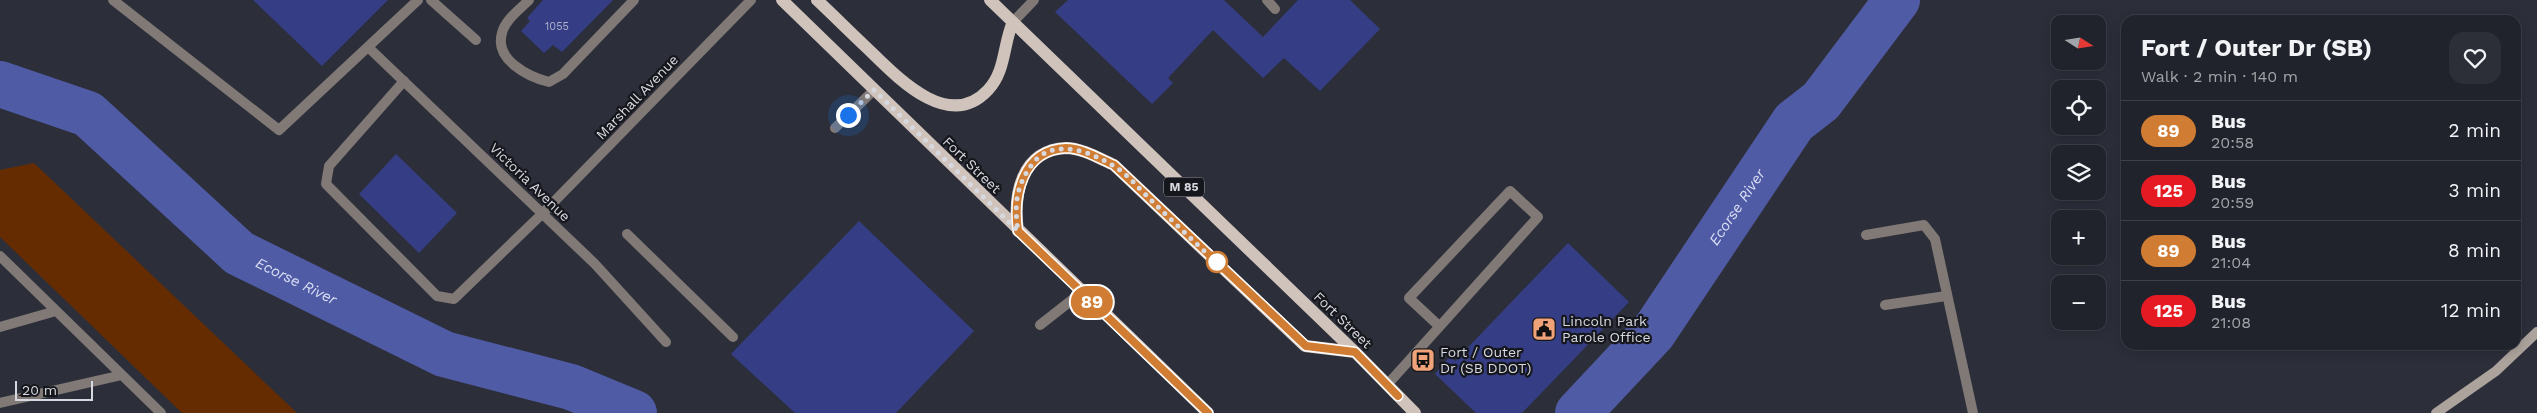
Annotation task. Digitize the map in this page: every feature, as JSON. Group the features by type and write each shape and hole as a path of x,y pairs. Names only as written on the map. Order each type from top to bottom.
{"main road":[{"name":"Fort Street","path":"782,0 1018,231 1208,413"},
{"path":"817,0 905,84 936,101 960,106 980,97 996,80 1013,22"},
{"name":"Fort Street","path":"990,0 1355,352 1415,413"},
{"path":"1018,231 1015,209 1017,194 1023,177 1034,162 1047,152 1068,148 1088,154 1114,165 1306,346 1355,352"},
{"path":"2521,347 2537,332"},
{"path":"2436,413 2496,371 2518,350"}],"street":[{"path":"112,0 279,130 370,48 418,0"},
{"path":"432,0 476,40"},
{"path":"529,0 506,23 501,35 502,48 519,70 534,79 549,82 562,74 634,0"},
{"name":"Marshall Avenue","path":"404,81 329,166 326,184 437,296 454,299 543,213 751,0"},
{"path":"1013,22 1034,0"},
{"path":"1266,0 1275,9"},
{"name":"Victoria Avenue","path":"370,48 595,264 666,342"},
{"path":"835,128 874,90"},
{"path":"1387,385 1538,217 1510,191 1409,298 1439,326"},
{"path":"1866,235 1924,225 1935,239 1973,413"},
{"path":"627,234 733,338"},
{"path":"0,256 161,413"},
{"path":"1040,325 1082,292"},
{"path":"1884,305 1946,296"},
{"path":"0,327 56,311"},
{"path":"0,403 122,375"}],"shaded area":[{"path":"34,163 297,413 182,413 0,237 0,170"}],"building":[{"path":"253,0 388,0 322,66"},
{"path":"543,0 613,0 562,52 553,45 544,53 521,31 530,21 527,18"},
{"path":"1068,0 1224,0 1263,37 1298,0 1350,0 1380,29 1320,91 1284,58 1263,78 1213,30 1168,78 1173,83 1152,104 1055,12"},
{"path":"396,154 457,213 419,253 359,194"},
{"path":"859,221 974,331 896,413 795,413 731,354"},
{"name":"Lincoln Park Parole Office","path":"1568,243 1629,302 1522,413 1476,413 1435,374 1450,356 1455,361"}],"waterway":[{"name":"Ecorse River","path":"1578,413 1653,333 1794,122 1821,101 1897,0"},
{"name":"Ecorse River","path":"0,84 88,114 239,253 444,354 571,387 634,413"}],"bus line":[{"name":"89","path":"1208,413 1018,231 1015,209 1017,194 1023,177 1034,162 1047,152 1068,148 1114,165 1306,346 1355,352 1398,396"}],"place":[{"name":"Lincoln Park Parole Office","path":"1544,329"},
{"name":"Fort / Outer Dr (SB DDOT)","path":"1423,360"}],"route":[{"path":"848,115 874,90 1018,231 1015,209 1017,194 1023,177 1034,162 1047,152 1068,148 1088,154 1114,165 1223,269 1217,262"}]}
